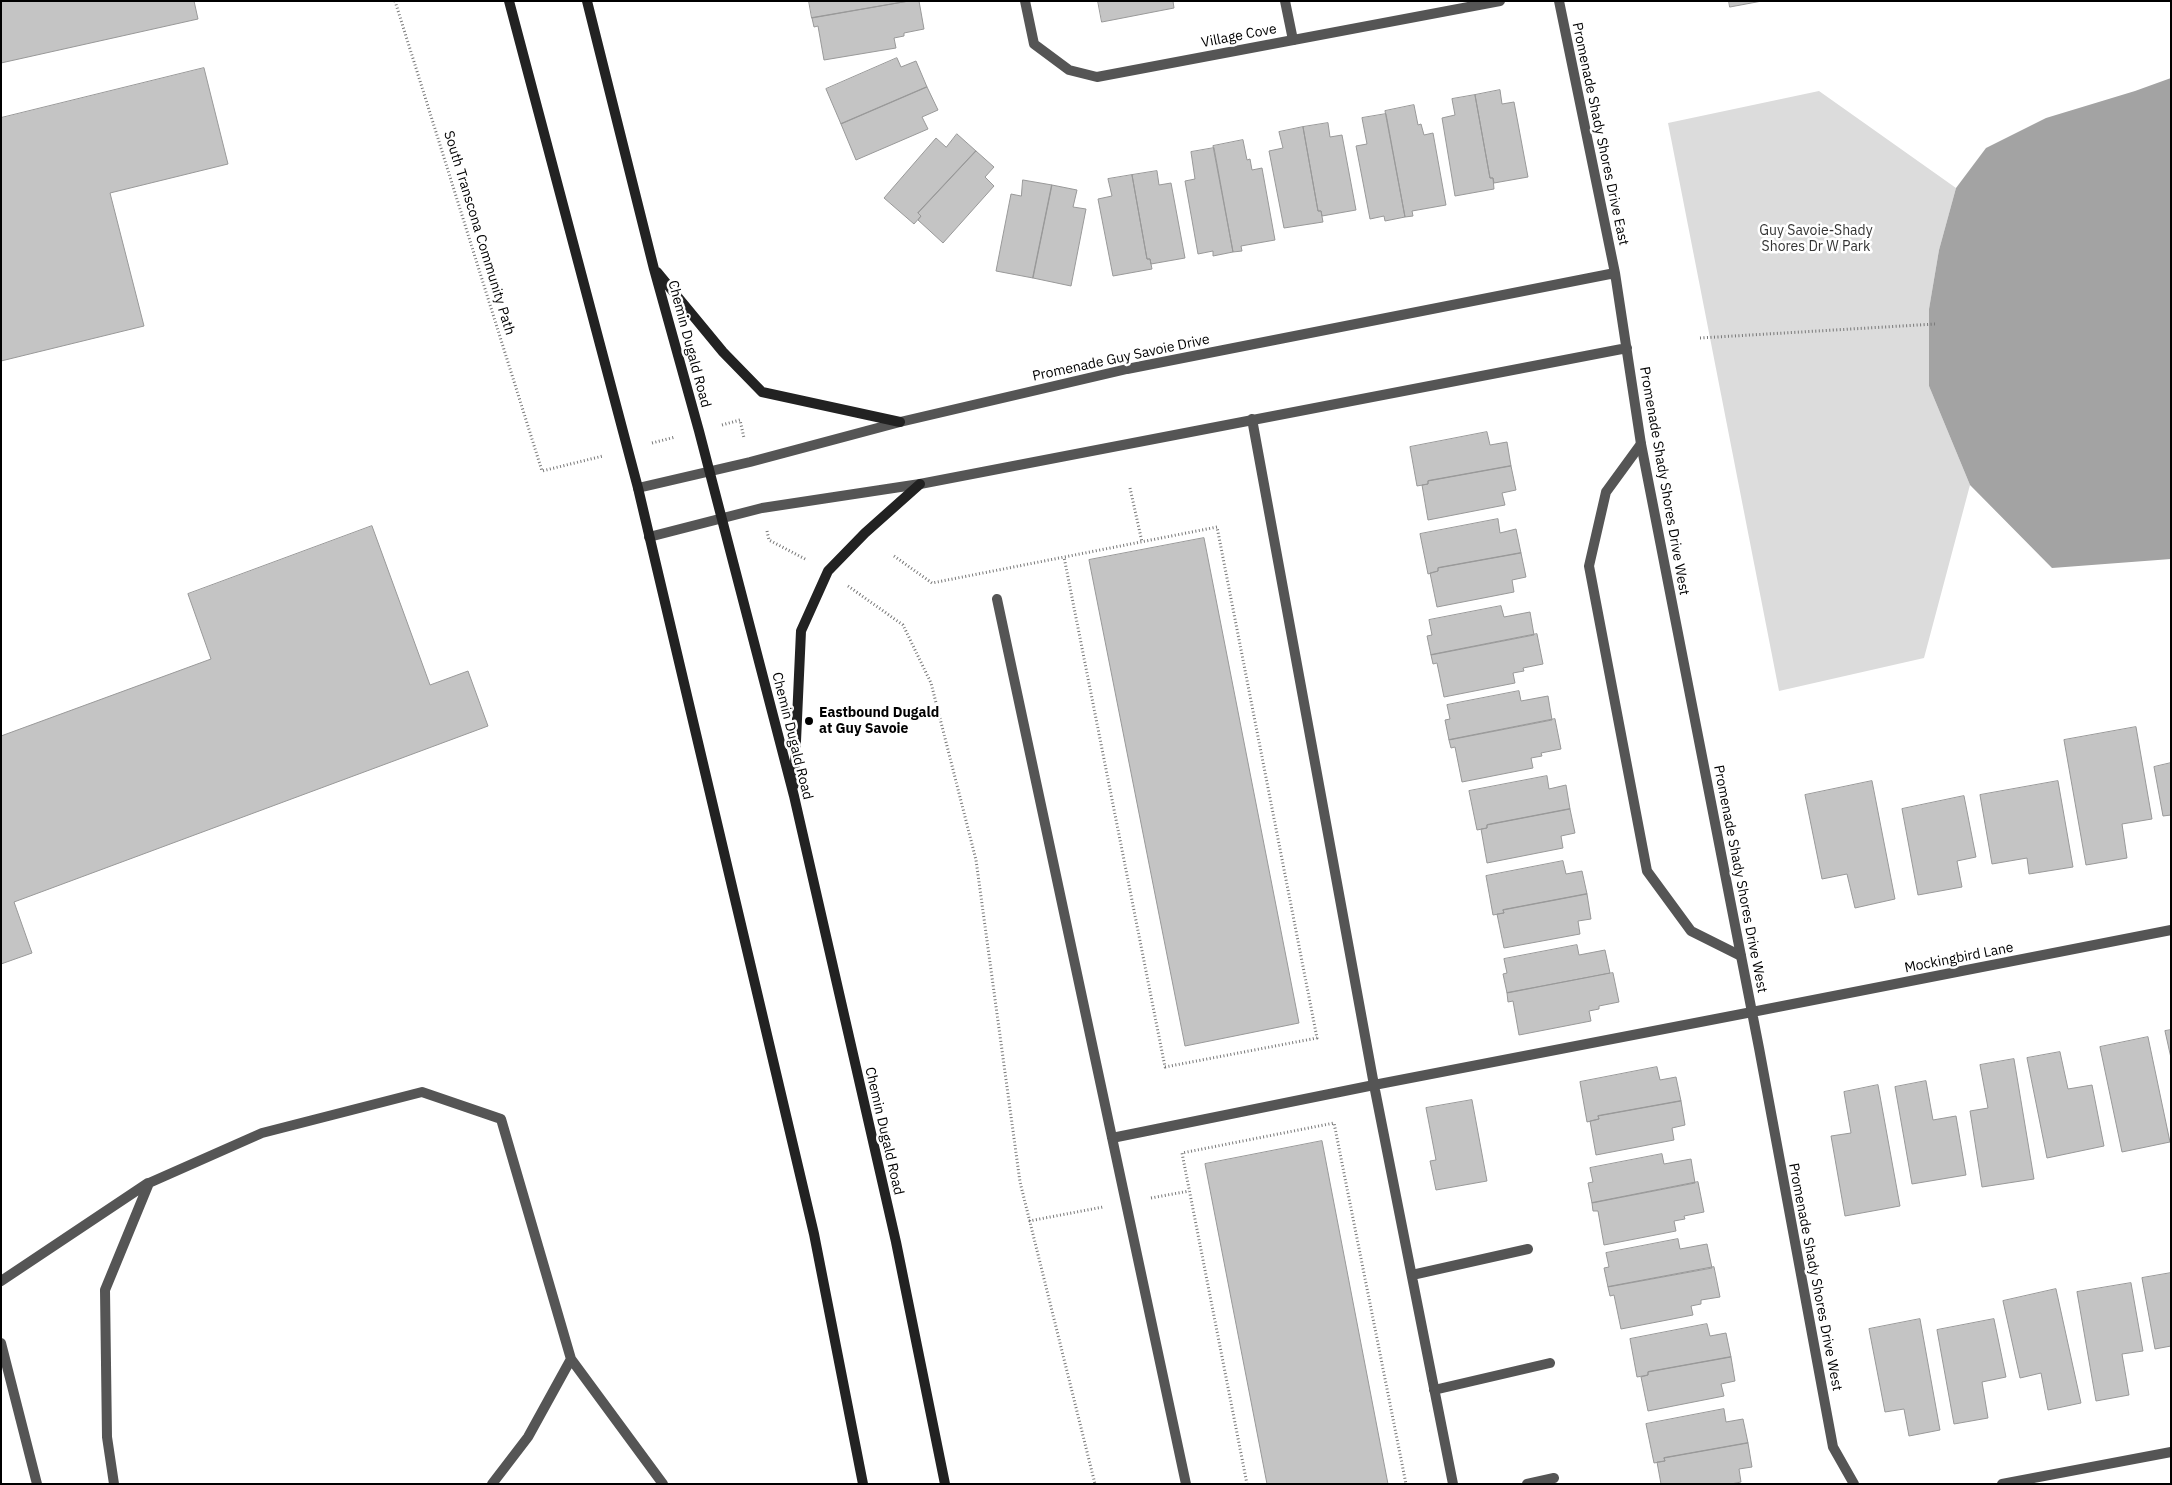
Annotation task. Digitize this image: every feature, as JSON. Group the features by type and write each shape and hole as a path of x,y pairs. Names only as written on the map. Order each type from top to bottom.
{"main road":[{"path":"509,1 650,537 814,1234 863,1484"},
{"name":"Chemin Dugald Road","path":"587,1 654,269 710,472 794,796 893,1232 945,1484"},
{"path":"654,269 723,352 762,392 900,422"},
{"path":"794,796 801,631 828,571 866,533 920,484"}],"street":[{"name":"Village Cove","path":"1025,1 1034,44 1069,70 1097,77 1500,1"},
{"path":"1285,1 1293,40"},
{"name":"Promenade Shady Shores Drive East","path":"1559,1 1614,273"},
{"name":"Promenade Guy Savoie Drive","path":"638,488 710,472 900,422 1127,369 1614,273"},
{"name":"Promenade Shady Shores Drive West","path":"1614,273 1641,444 1752,1012 1833,1447 1854,1484"},
{"path":"650,537 762,508 920,484 1627,348"},
{"path":"1252,420 1374,1085 1453,1484"},
{"path":"1641,444 1606,492 1589,566 1647,871 1690,931 1741,956"},
{"path":"997,599 1186,1484"},
{"name":"Mockingbird Lane","path":"1112,1138 1374,1085 2171,930"},
{"path":"1,1281 149,1183 262,1133 422,1092 501,1119 571,1359 664,1484"},
{"path":"114,1484 107,1437 105,1290 149,1183"},
{"path":"1412,1275 1528,1249"},
{"path":"1,1343 37,1484"},
{"path":"492,1484 528,1437 571,1359"},
{"path":"1434,1390 1550,1363"},
{"path":"2002,1484 2171,1452"},
{"path":"1527,1484 1554,1478"}],"path":[{"name":"South Transcona Community Path","path":"395,1 542,471"},
{"path":"1700,338 1935,324"},
{"path":"1130,488 1142,542"},
{"path":"894,556 932,583 1064,557 1142,542 1217,527 1317,1038 1165,1068 1064,557"},
{"path":"861,596 903,625 931,683 976,860 1020,1182 1095,1484"},
{"path":"1248,1484 1182,1153 1334,1123 1406,1484"}],"green space":[{"name":"Guy Savoie-Shady Shores Dr W Park","path":"1819,91 1956,188 1939,250 1929,309 1929,386 1970,485 1924,658 1779,691 1668,123"}],"shaded area":[{"path":"2171,78 2171,559 2052,568 1970,485 1929,386 1929,309 1939,250 1956,188 1986,148 2046,118"}],"building":[{"path":"1,1 194,1 198,19 1,63"},
{"path":"809,1 909,1 812,18"},
{"path":"909,1 919,1 924,29 904,33 904,36 894,38 896,48 824,60 818,26 814,27 812,18"},
{"path":"1098,1 1173,1 1174,8 1102,22"},
{"path":"1729,1 1762,1 1730,7"},
{"path":"897,58 901,67 916,61 927,87 841,124 826,89"},
{"path":"204,68 228,164 110,193 144,326 1,361 1,118"},
{"path":"927,87 938,110 922,117 928,129 856,160 841,124"},
{"path":"1500,90 1502,104 1514,102 1528,177 1494,183 1493,178 1490,178 1475,95"},
{"path":"1475,95 1490,178 1493,178 1494,189 1455,196 1442,118 1455,115 1452,99"},
{"path":"1414,105 1418,125 1421,124 1424,135 1433,133 1446,205 1412,211 1413,216 1405,217 1385,111"},
{"path":"1386,114 1405,217 1385,221 1384,216 1370,219 1356,146 1367,144 1362,118"},
{"path":"1328,123 1330,137 1342,135 1356,210 1322,216 1321,211 1318,211 1303,127"},
{"path":"1303,127 1318,211 1321,211 1323,222 1284,228 1269,151 1283,148 1279,132"},
{"path":"957,134 976,151 918,213 921,216 914,224 884,198 936,138 946,147"},
{"path":"1243,140 1247,160 1250,159 1252,170 1262,168 1275,240 1241,246 1242,251 1233,252 1213,146"},
{"path":"1214,148 1233,252 1213,256 1213,251 1198,254 1185,181 1195,179 1191,152"},
{"path":"976,151 994,167 985,177 994,186 943,243 918,220 921,216 918,213"},
{"path":"1157,171 1159,185 1171,183 1185,258 1151,264 1150,259 1147,259 1132,175"},
{"path":"1132,175 1147,259 1150,259 1152,269 1113,276 1098,199 1112,196 1108,179"},
{"path":"1023,180 1052,185 1033,278 996,271 1011,194 1021,196"},
{"path":"1052,185 1077,190 1073,207 1086,209 1071,286 1033,278"},
{"path":"1487,432 1490,445 1507,442 1511,466 1428,481 1428,484 1417,486 1410,447"},
{"path":"1511,466 1516,490 1502,493 1505,505 1428,520 1422,485 1428,484 1428,481"},
{"path":"1498,519 1500,533 1516,529 1521,553 1438,568 1438,571 1428,574 1420,534"},
{"path":"372,526 430,685 468,671 488,726 14,902 32,953 1,964 1,736 211,659 188,594"},
{"path":"1204,538 1299,1023 1185,1046 1089,560"},
{"path":"1521,553 1526,577 1512,580 1514,592 1437,607 1430,573 1438,571 1438,568"},
{"path":"1501,606 1504,617 1530,612 1534,635 1431,655 1427,636 1432,635 1429,620"},
{"path":"1537,634 1543,664 1523,668 1524,671 1513,673 1515,683 1444,697 1437,663 1433,664 1431,655"},
{"path":"1519,691 1521,701 1548,696 1552,720 1449,740 1445,720 1450,719 1447,705"},
{"path":"1555,719 1561,749 1541,753 1542,756 1531,758 1533,768 1462,782 1455,747 1451,748 1449,740"},
{"path":"2136,727 2152,819 2122,824 2127,858 2086,865 2064,740"},
{"path":"2171,763 2171,815 2163,816 2154,767"},
{"path":"1547,776 1549,789 1566,785 1570,809 1487,825 1487,828 1477,830 1469,791"},
{"path":"1872,781 1895,899 1855,908 1847,874 1822,879 1805,795"},
{"path":"2058,781 2073,867 2029,874 2027,858 1992,864 1980,795"},
{"path":"1964,796 1976,857 1957,861 1962,887 1918,895 1902,809"},
{"path":"1570,809 1575,833 1561,836 1563,848 1487,863 1481,829 1487,828 1487,825"},
{"path":"1563,861 1566,874 1582,871 1587,894 1503,910 1504,913 1493,915 1486,876"},
{"path":"1587,894 1591,919 1578,921 1580,934 1504,948 1497,914 1504,913 1503,910"},
{"path":"1577,945 1579,955 1605,950 1610,973 1507,993 1503,974 1507,973 1504,959"},
{"path":"1613,973 1619,1002 1599,1006 1599,1009 1589,1011 1591,1021 1519,1035 1513,1001 1508,1002 1507,993"},
{"path":"2171,1030 2171,1058 2165,1031"},
{"path":"2148,1037 2170,1142 2122,1152 2100,1047"},
{"path":"2060,1052 2068,1089 2092,1085 2104,1146 2047,1158 2027,1058"},
{"path":"2014,1059 2034,1179 1982,1187 1970,1111 1988,1108 1980,1065"},
{"path":"1657,1067 1660,1080 1676,1077 1681,1101 1598,1116 1599,1119 1587,1122 1580,1082"},
{"path":"1926,1081 1933,1120 1956,1116 1966,1175 1912,1184 1895,1087"},
{"path":"1878,1085 1900,1206 1845,1216 1831,1136 1851,1133 1844,1092"},
{"path":"1472,1100 1487,1181 1436,1190 1430,1161 1436,1160 1426,1108"},
{"path":"1681,1101 1685,1125 1672,1128 1674,1140 1596,1155 1590,1121 1599,1119 1598,1116"},
{"path":"1322,1141 1388,1484 1267,1484 1205,1164"},
{"path":"1662,1154 1664,1164 1691,1159 1695,1183 1592,1203 1588,1183 1593,1182 1590,1168"},
{"path":"1698,1182 1704,1212 1684,1216 1685,1219 1674,1221 1676,1231 1604,1245 1598,1211 1593,1211 1592,1203"},
{"path":"1678,1239 1680,1249 1707,1244 1712,1268 1608,1287 1604,1268 1609,1267 1606,1253"},
{"path":"1714,1267 1720,1297 1701,1300 1701,1304 1691,1306 1693,1315 1621,1329 1614,1295 1610,1296 1608,1287"},
{"path":"2171,1273 2171,1346 2155,1349 2142,1278"},
{"path":"2131,1283 2143,1351 2122,1354 2129,1395 2096,1401 2077,1292"},
{"path":"2056,1289 2081,1403 2048,1410 2041,1373 2020,1378 2003,1301"},
{"path":"1920,1319 1940,1430 1909,1436 1904,1409 1885,1412 1869,1329"},
{"path":"1994,1319 2006,1377 1982,1382 1988,1418 1954,1424 1937,1330"},
{"path":"1707,1324 1710,1336 1726,1333 1731,1357 1648,1372 1648,1375 1637,1377 1630,1339"},
{"path":"1731,1357 1735,1381 1721,1384 1724,1396 1648,1411 1641,1377 1648,1375 1648,1372"},
{"path":"1724,1409 1726,1422 1743,1419 1748,1443 1664,1458 1665,1461 1654,1463 1646,1424"},
{"path":"1748,1443 1752,1467 1739,1469 1741,1482 1731,1484 1661,1484 1657,1462 1665,1461 1664,1458"}],"place":[{"name":"Eastbound Dugald at Guy Savoie","path":"809,721"}]}
